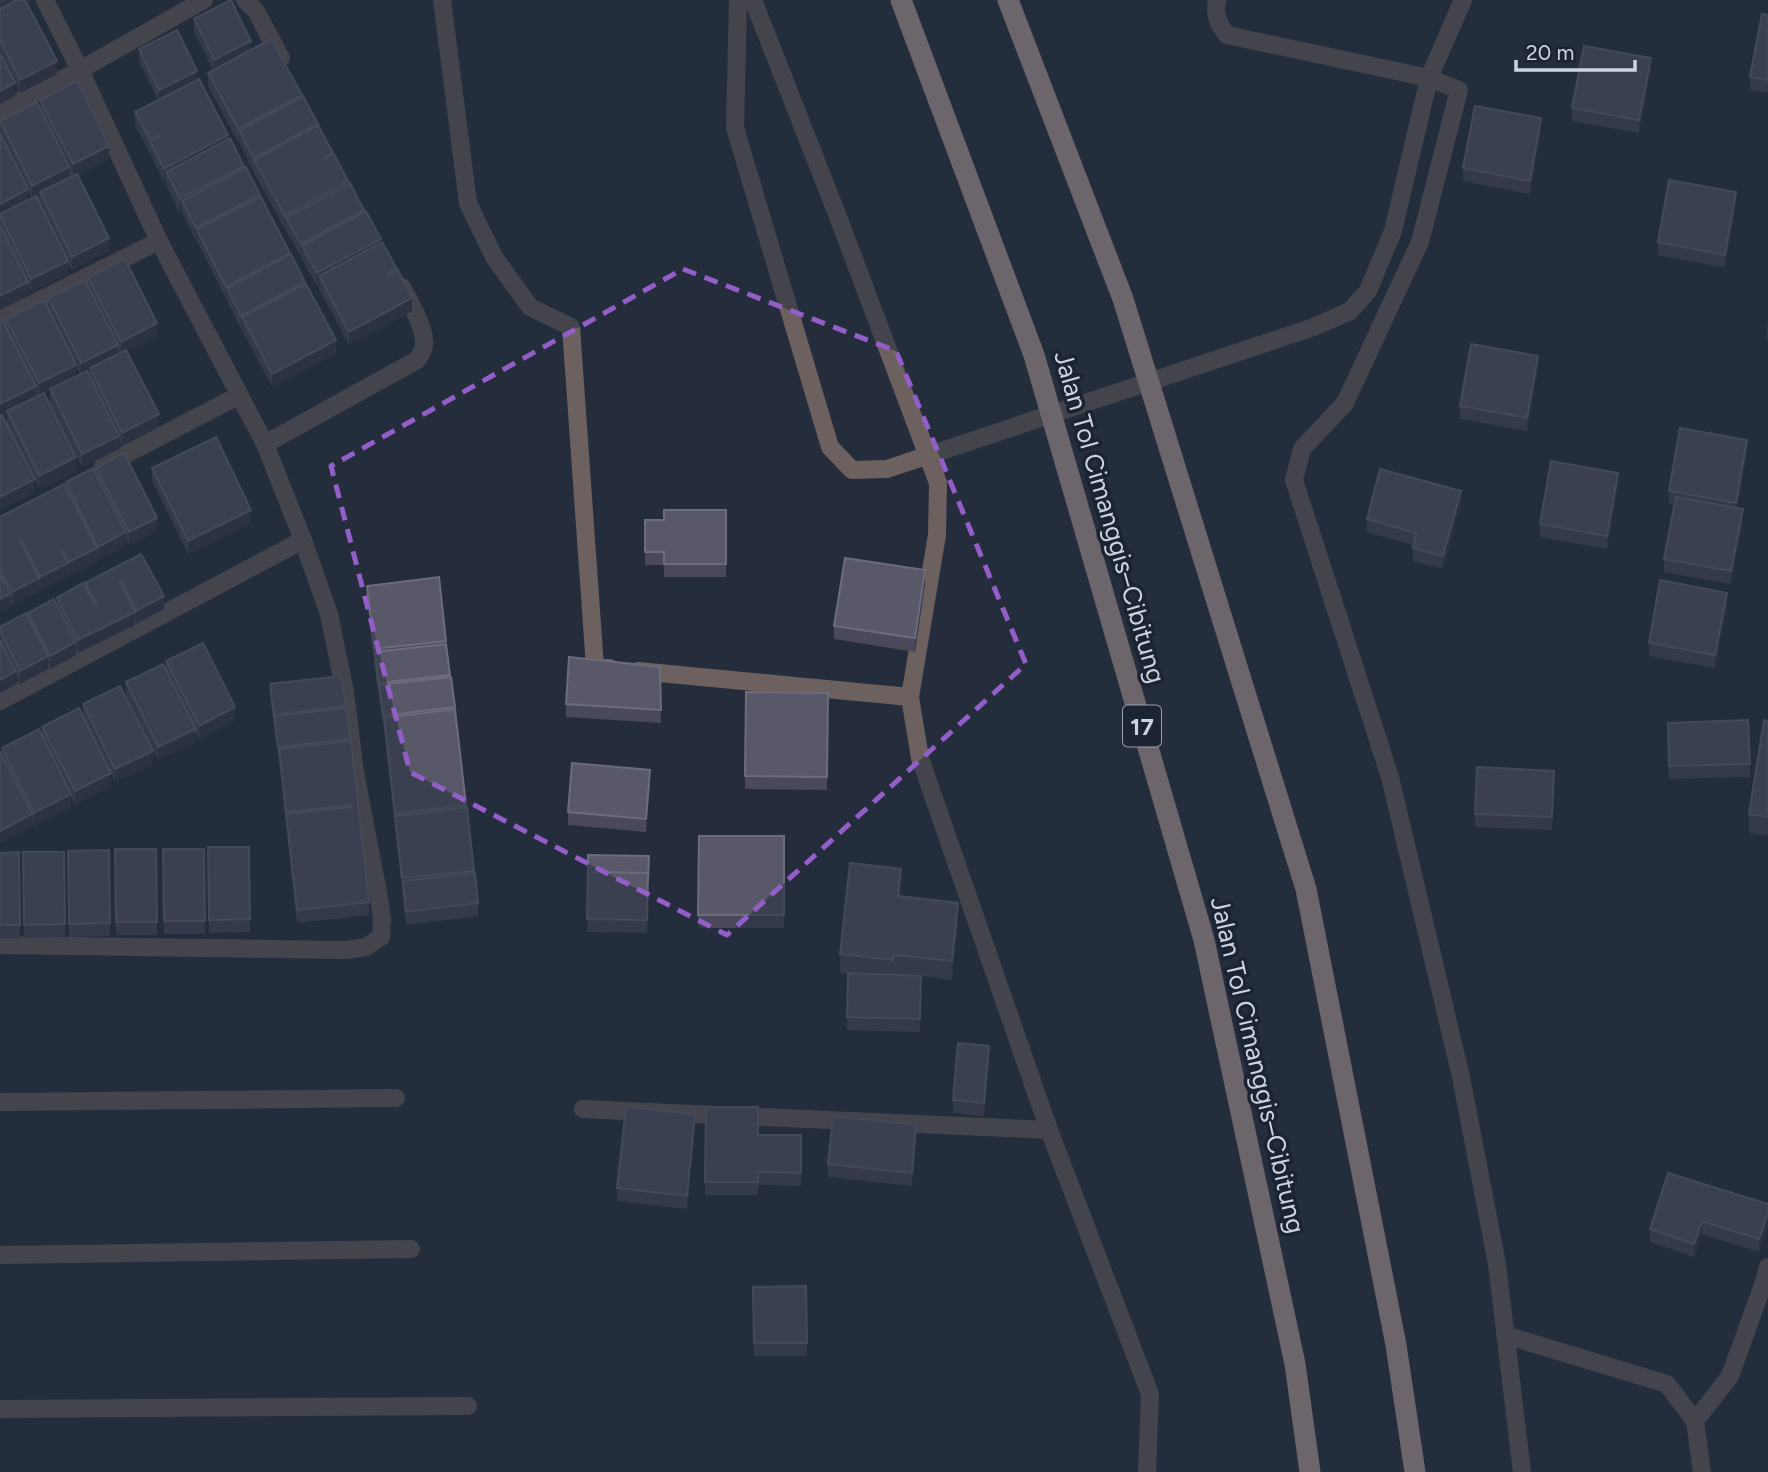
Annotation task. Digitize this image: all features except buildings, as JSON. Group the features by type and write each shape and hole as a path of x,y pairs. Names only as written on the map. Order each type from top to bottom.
{"highway":[{"name":"Jalan Tol Cimanggis–Cibitung","path":"901,0 1034,355 1205,940 1295,1364 1310,1472"},
{"path":"1009,0 1124,299 1306,889 1396,1345 1415,1472"}],"street":[{"path":"0,945 347,950 366,947 381,937 382,918 355,772 345,692 329,614 303,540 265,443 159,241 45,0"},
{"path":"0,111 80,70 204,0"},
{"path":"245,0 257,11 288,72"},
{"path":"442,0 468,203 494,257 530,307 572,327 595,667 910,697"},
{"path":"738,0 735,128 830,447 852,470 887,469 1314,327 1350,311 1368,291 1393,231 1429,78 1463,0"},
{"path":"753,0 938,483 937,535 910,697 920,758 1049,1130 1150,1394 1147,1472"},
{"path":"1217,0 1216,16 1227,35 1429,78 1459,90 1420,242 1345,403 1302,449 1294,480 1390,777 1461,1077 1497,1264 1522,1472"},
{"path":"0,320 159,241"},
{"path":"265,443 417,360 424,349 423,333 396,276"},
{"path":"90,473 240,395"},
{"path":"0,701 303,540"},
{"path":"0,1102 396,1098"},
{"path":"583,1109 1049,1130"},
{"path":"0,1255 411,1249"},
{"path":"1695,1421 1730,1376 1768,1267"},
{"path":"1505,1335 1667,1384 1695,1421 1702,1472"},
{"path":"0,1409 468,1406"}],"highlighted area":[{"path":"683,269 896,351 1026,664 727,935 410,772 331,466"}]}
